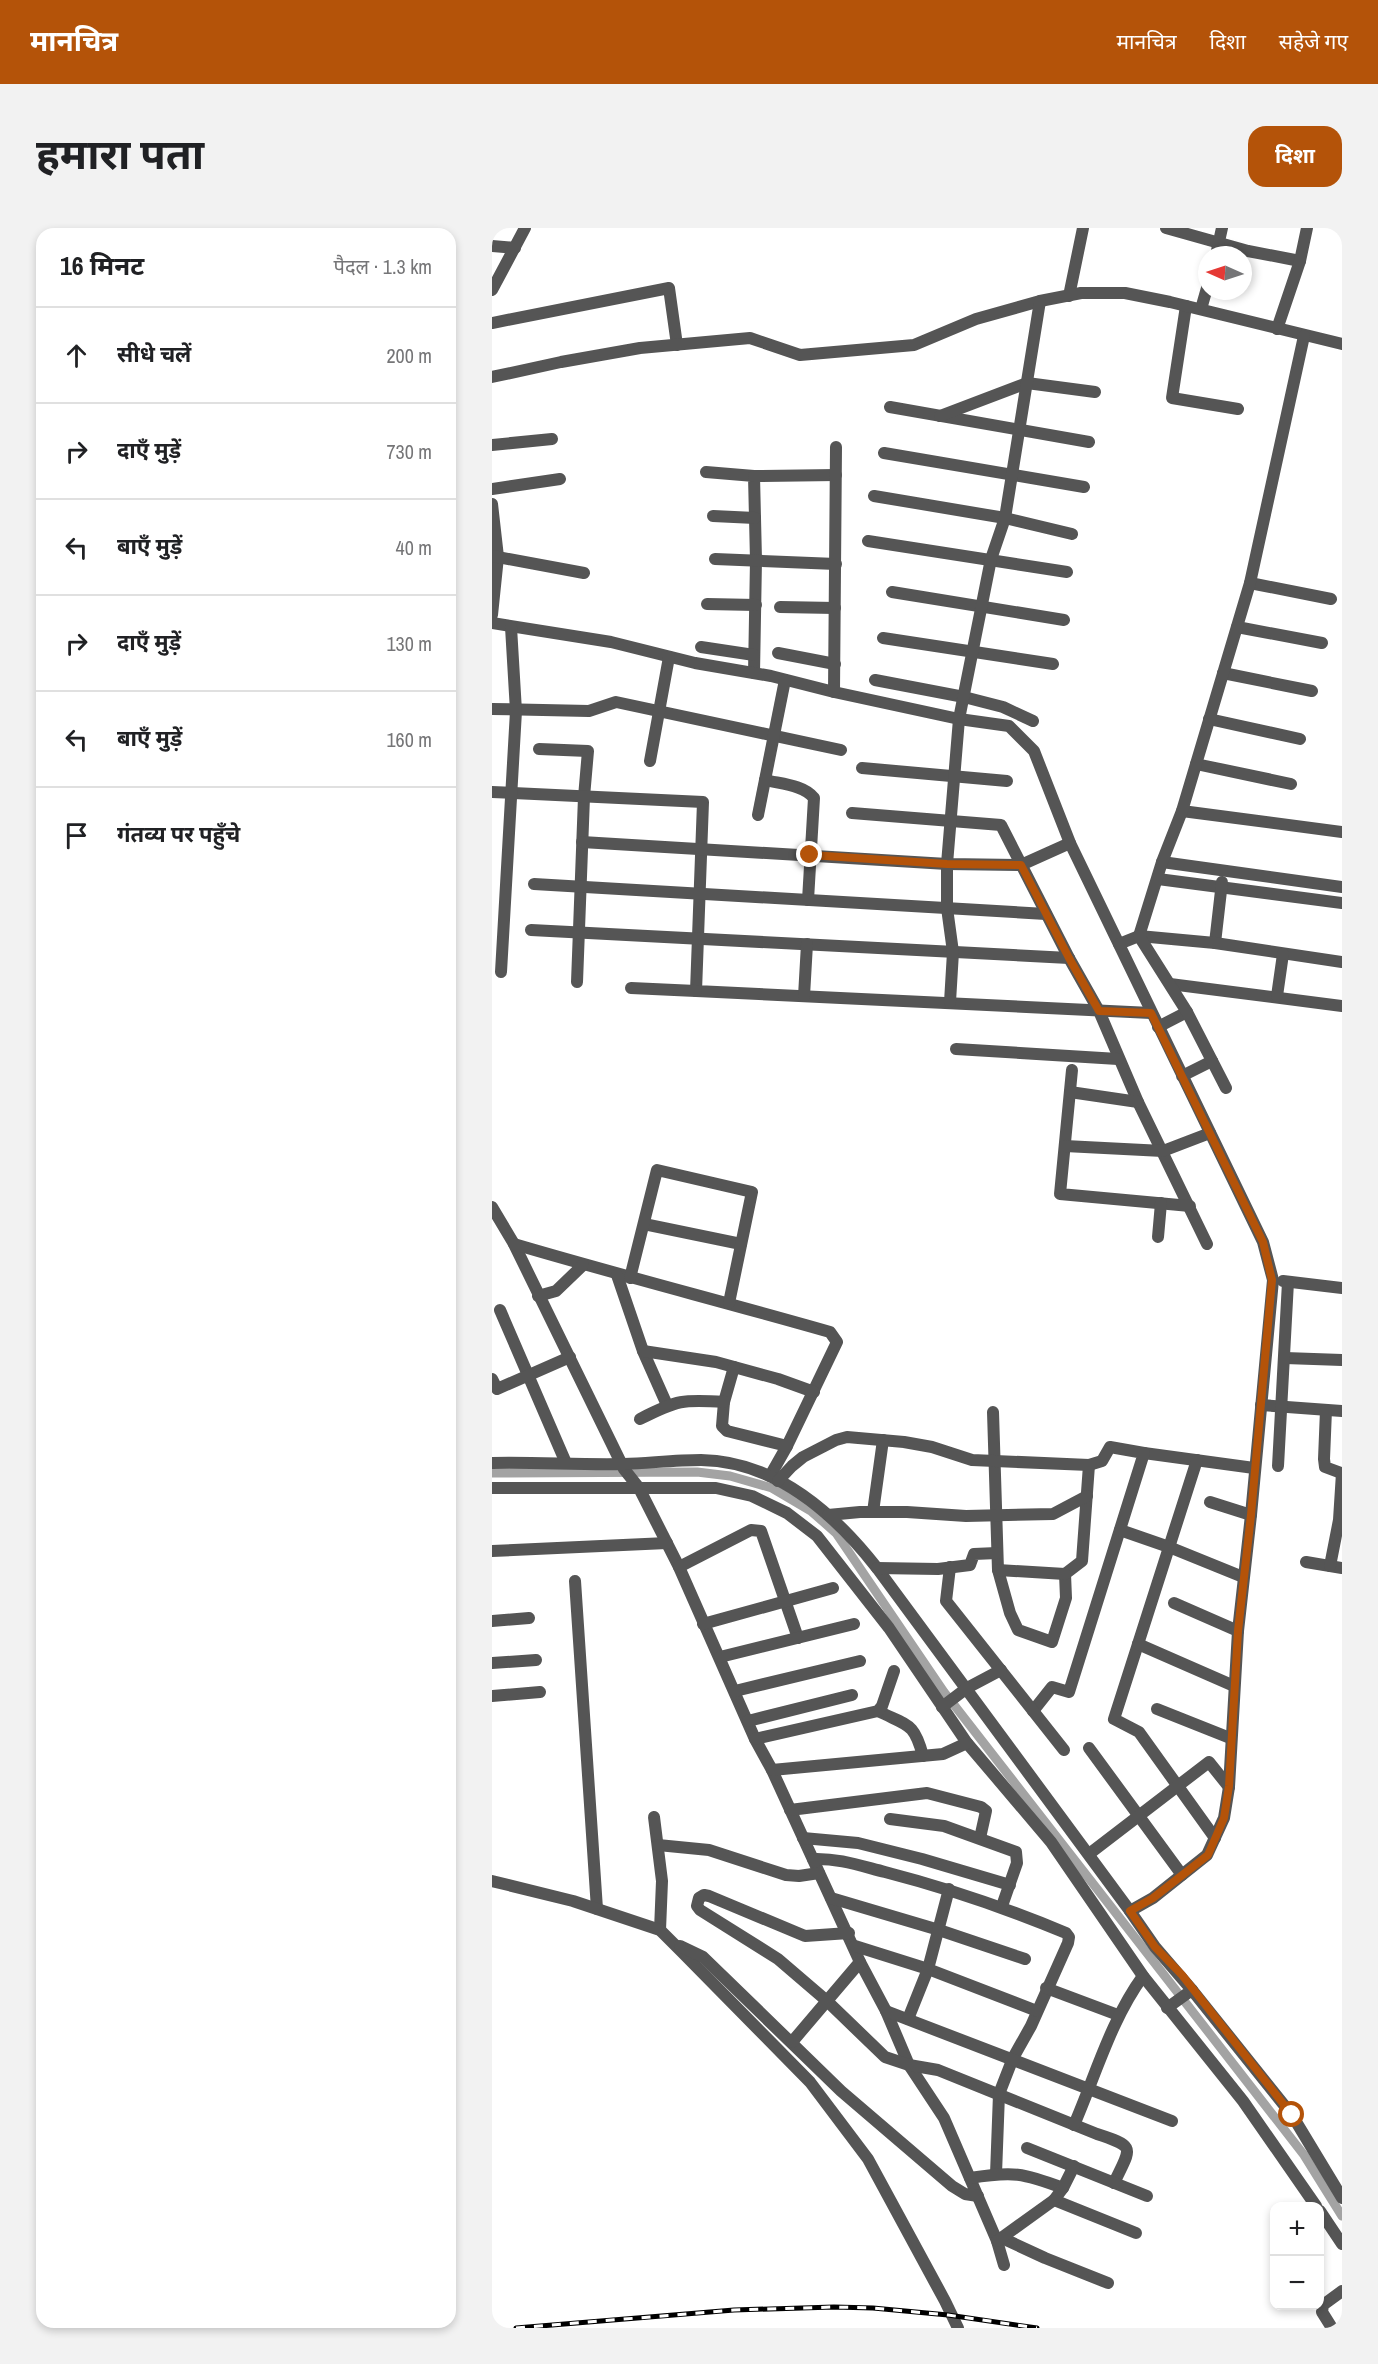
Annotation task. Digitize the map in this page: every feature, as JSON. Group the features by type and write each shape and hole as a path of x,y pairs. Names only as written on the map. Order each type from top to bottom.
{"street":[{"path":"492,290 525,228"},
{"path":"1069,296 1083,228"},
{"path":"1166,228 1210,246"},
{"path":"1218,246 1222,228"},
{"path":"1277,329 1300,261 1307,228"},
{"path":"492,246 514,248"},
{"path":"1252,254 1300,261"},
{"path":"492,323 669,288 677,345"},
{"path":"492,377 640,348 750,338 800,354 914,345 976,319 1040,301 1081,293 1125,293 1201,309 1342,344"},
{"path":"1201,309 1204,300"},
{"path":"950,1002 954,952 947,908 947,864 961,708 991,559 1005,518 1040,301"},
{"path":"1186,306 1172,398 1238,408"},
{"path":"1151,1013 1129,940 1158,879 1162,862 1182,811 1250,583 1304,336"},
{"path":"939,416 1027,382 1095,392"},
{"path":"890,408 1089,442"},
{"path":"492,444 552,439"},
{"path":"834,686 836,447"},
{"path":"884,453 1013,473 1084,487"},
{"path":"706,472 754,476 836,475"},
{"path":"754,476 756,560 754,664"},
{"path":"492,489 560,479"},
{"path":"874,496 1005,518 1072,534"},
{"path":"492,504 495,556 492,616 511,627 612,642 669,657 754,664"},
{"path":"713,516 755,518"},
{"path":"868,541 1067,572"},
{"path":"495,556 584,573"},
{"path":"715,559 836,564"},
{"path":"1250,583 1331,599"},
{"path":"892,592 1064,620"},
{"path":"707,604 756,605"},
{"path":"780,607 836,608"},
{"path":"501,972 516,711 511,627"},
{"path":"1237,627 1322,643"},
{"path":"883,638 1053,664"},
{"path":"701,647 754,664 785,680 961,708 1003,707 1034,722"},
{"path":"778,653 835,664"},
{"path":"650,761 669,657"},
{"path":"1223,673 1312,691"},
{"path":"758,815 785,680"},
{"path":"875,680 1009,726 1034,751 1070,843 1129,940 1170,984 1226,1088"},
{"path":"492,710 589,711 616,702 841,750"},
{"path":"1209,719 1300,739"},
{"path":"539,749 588,751 584,797 577,982"},
{"path":"1196,764 1291,784"},
{"path":"862,768 1007,780"},
{"path":"765,780 802,789 814,798 808,900"},
{"path":"492,792 703,802 696,991"},
{"path":"1182,811 1342,832"},
{"path":"852,813 1001,825 1069,958 1099,1011 1118,1059 1207,1244"},
{"path":"582,842 947,864 1021,865 1070,843"},
{"path":"1162,862 1342,887"},
{"path":"1215,944 1223,870"},
{"path":"1158,879 1342,903"},
{"path":"534,884 1046,914"},
{"path":"531,930 1069,958"},
{"path":"1129,940 1215,944 1342,962"},
{"path":"804,996 807,944"},
{"path":"1277,996 1283,954"},
{"path":"1170,984 1342,1006"},
{"path":"631,988 1151,1013 1164,1023 1189,1072 1210,1133 1281,1281 1285,1358 1254,1468 1238,1631 1229,1786 1224,1818 1208,1855 1153,1898 1130,1911"},
{"path":"1164,1023 1187,1012"},
{"path":"956,1049 1118,1059"},
{"path":"1189,1072 1212,1061"},
{"path":"1072,1070 1060,1194 1190,1206"},
{"path":"1070,1092 1138,1102"},
{"path":"1065,1146 1162,1151 1210,1133"},
{"path":"630,1278 657,1170 752,1192 729,1303"},
{"path":"1158,1238 1161,1203"},
{"path":"492,1207 547,1294 570,1357 623,1466 636,1485 679,1567 755,1738 886,2011 909,2065 944,2118 1000,2240 1004,2265"},
{"path":"644,1224 741,1244"},
{"path":"514,1244 617,1275 729,1303 830,1332 837,1342 774,1478"},
{"path":"547,1294 583,1265"},
{"path":"617,1275 643,1351 667,1405"},
{"path":"1281,1281 1342,1288"},
{"path":"1278,1466 1271,1406 1281,1281"},
{"path":"500,1310 566,1463"},
{"path":"643,1351 716,1362 814,1392"},
{"path":"492,1379 496,1389 570,1357"},
{"path":"1285,1358 1342,1360"},
{"path":"734,1367 724,1402 722,1426 727,1431 787,1446"},
{"path":"640,1419 667,1405 692,1399 724,1402"},
{"path":"1271,1406 1342,1411"},
{"path":"1306,1562 1336,1567 1342,1473 1325,1467 1326,1410"},
{"path":"993,1412 998,1570 1010,1613 1018,1630 1052,1642 1066,1598 1065,1574"},
{"path":"774,1478 803,1457 836,1440 847,1437 932,1447 972,1460 993,1462 1089,1465 1102,1461 1110,1448 1254,1468"},
{"path":"873,1512 883,1440"},
{"path":"1033,1711 1052,1687 1068,1692 1144,1453"},
{"path":"492,1463 623,1466 703,1460 755,1468 807,1496 856,1542 877,1568 1189,1992 1292,2115 1342,2198"},
{"path":"1197,1460 1114,1719 1139,1732 1215,1838"},
{"path":"998,1570 1065,1574 1082,1561 1089,1465"},
{"path":"492,1488 636,1485 716,1488 752,1497 787,1513 817,1536 948,1703 967,1743 1045,1835 1138,1983 1169,2006 1243,2100 1313,2202"},
{"path":"828,1515 873,1512 996,1516 1053,1514 1087,1496"},
{"path":"1210,1502 1251,1515"},
{"path":"679,1567 757,1529 764,1534 798,1638"},
{"path":"1120,1530 1243,1577"},
{"path":"492,1551 667,1543"},
{"path":"877,1568 970,1565 974,1554 997,1553"},
{"path":"950,1567 946,1601 1064,1750"},
{"path":"575,1581 597,1909"},
{"path":"704,1624 833,1588"},
{"path":"1174,1603 1238,1631"},
{"path":"492,1621 529,1618"},
{"path":"720,1657 854,1624"},
{"path":"1138,1644 1234,1686"},
{"path":"492,1663 536,1660"},
{"path":"735,1691 860,1661"},
{"path":"948,1703 967,1688 1001,1670"},
{"path":"878,1711 882,1706 894,1671"},
{"path":"492,1696 540,1692"},
{"path":"748,1721 852,1695"},
{"path":"1158,1709 1230,1738"},
{"path":"755,1738 878,1711 914,1729 918,1735 923,1756"},
{"path":"772,1770 923,1756 950,1752 967,1743"},
{"path":"1089,1748 1182,1875"},
{"path":"1089,1854 1209,1762 1229,1786"},
{"path":"790,1810 927,1793 981,1806 986,1811 980,1839"},
{"path":"654,1817 662,1881 660,1930"},
{"path":"890,1819 933,1824 1016,1852 1018,1858 1002,1906"},
{"path":"803,1838 858,1843 922,1858 1010,1885"},
{"path":"658,1845 709,1850 786,1875 819,1873"},
{"path":"813,1859 834,1859 949,1889 1002,1906 1066,1933 1069,1937 1037,2011 1013,2058 999,2094 996,2174"},
{"path":"492,1881 573,1900 660,1930 810,2082 868,2159 958,2328"},
{"path":"908,2019 928,1969 949,1889"},
{"path":"849,1933 805,1936 709,1896 704,1895 697,1901 700,1910 767,1951 827,2001 885,2058 938,2070 1074,2125 1123,2142 1127,2146 1128,2153 1114,2183"},
{"path":"831,1898 1026,1959"},
{"path":"674,1944 703,1957 841,2091 952,2186 966,2194 978,2196"},
{"path":"855,1946 928,1969 1037,2011"},
{"path":"792,2042 861,1962"},
{"path":"1074,2125 1118,2015 1138,1983"},
{"path":"1046,1988 1118,2015"},
{"path":"1169,2006 1189,1992"},
{"path":"886,2011 1172,2121"},
{"path":"1027,2148 1147,2196"},
{"path":"1000,2240 1054,2200 1074,2166"},
{"path":"970,2178 996,2174 1027,2175 1063,2188"},
{"path":"1054,2200 1136,2233"},
{"path":"1324,2217 1342,2244"},
{"path":"1000,2240 1108,2283"},
{"path":"1332,2328 1322,2312 1323,2305 1342,2291"}],"waterway":[{"path":"492,1473 697,1472 730,1476 772,1488 811,1511 836,1533 944,1692 1304,2155 1342,2216"}],"railway":[{"path":"516,2328 734,2310 834,2307 948,2315 1037,2328"}],"route":[{"path":"810,855 947,864 1021,865 1099,1011 1151,1013 1263,1242 1272,1280 1238,1631 1229,1786 1224,1818 1208,1855 1153,1898 1130,1911 1155,1947 1182,1975 1292,2115"}]}
